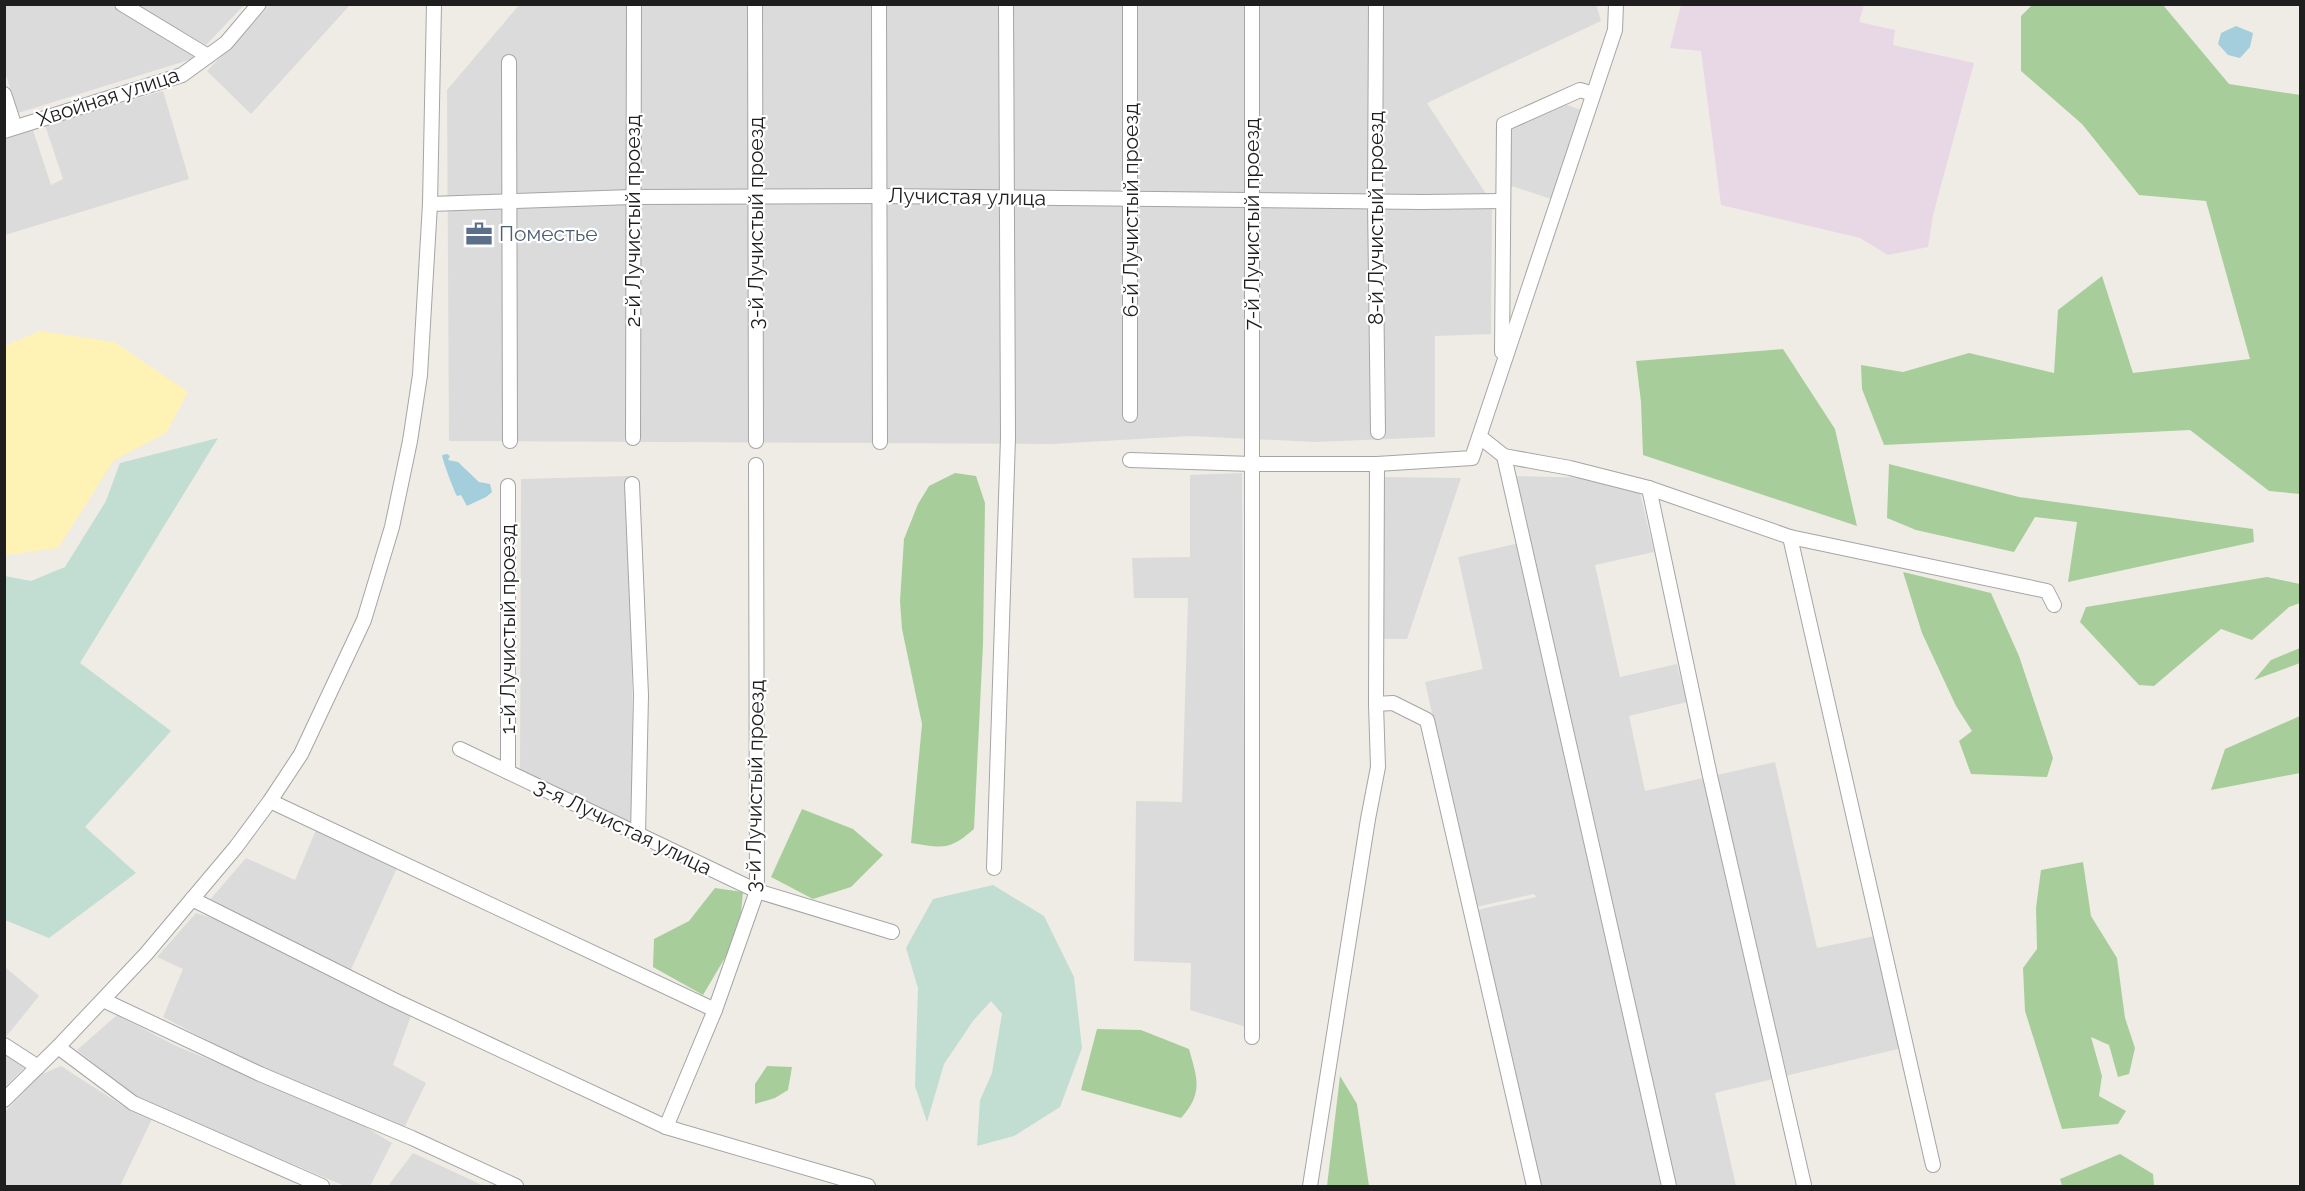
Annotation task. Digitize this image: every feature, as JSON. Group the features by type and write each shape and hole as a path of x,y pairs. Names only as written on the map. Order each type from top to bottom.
{"street":[{"path":"122,4 208,56"},
{"name":"Хвойная улица","path":"10,129 182,75 226,43 259,4"},
{"path":"4,1100 104,1000 236,847 301,754 364,620 392,527 410,441 420,375 430,204 434,4"},
{"name":"2-й Лучистый проезд","path":"633,438 634,4"},
{"name":"3-й Лучистый проезд","path":"755,4 756,441"},
{"path":"879,4 880,442"},
{"path":"994,868 1008,437 1006,4"},
{"name":"6-й Лучистый проезд","path":"1130,4 1130,415"},
{"name":"7-й Лучистый проезд","path":"1252,4 1252,1037"},
{"name":"8-й Лучистый проезд","path":"1376,4 1375,201 1378,432"},
{"path":"1130,460 1252,464 1377,464 1472,458 1614,30 1617,4"},
{"path":"509,62 510,441"},
{"path":"1501,366 1504,124 1580,90 1593,94"},
{"path":"4,94 10,129"},
{"name":"Лучистая улица","path":"430,204 632,197 879,196 1503,201"},
{"path":"1480,437 1504,456 1570,468 1649,488 1790,537 2047,591 2055,605"},
{"path":"1504,456 1669,1186"},
{"path":"1310,1186 1378,767 1377,464"},
{"name":"3-й Лучистый проезд","path":"666,1127 715,1010 757,891 756,465"},
{"path":"632,484 641,695 638,835"},
{"name":"1-й Лучистый проезд","path":"508,486 508,772"},
{"path":"1649,488 1710,776 1804,1185"},
{"path":"1790,537 1933,1165"},
{"path":"1376,704 1393,703 1427,720 1534,1186"},
{"name":"3-я Лучистая улица","path":"460,749 757,891 892,932"},
{"path":"270,801 715,1010"},
{"path":"192,898 394,1000 666,1127 868,1186"},
{"path":"104,1000 260,1074 412,1138 516,1186"},
{"path":"4,1045 38,1067"},
{"path":"58,1047 133,1103 322,1186"}],"shaded area":[{"path":"1596,4 1601,21 1427,103 1492,203 1491,334 1435,336 1435,437 1316,442 1190,436 1052,444 449,441 447,90 519,5"},
{"path":"4,5 111,5 195,53 192,59 18,113 5,72"},
{"path":"137,5 244,5 206,45"},
{"path":"270,5 350,5 251,114 207,71"},
{"path":"1681,5 1864,5 1859,22 1895,30 1893,45 1974,63 1933,215 1928,247 1888,255 1860,238 1721,205 1701,51 1670,48"},
{"path":"163,91 189,179 5,235 5,139 33,130 51,185 63,179 45,125"},
{"path":"1562,103 1584,111 1554,200 1506,184 1507,131"},
{"path":"1242,473 1246,1027 1190,1010 1191,963 1134,961 1136,801 1182,802 1188,598 1134,598 1132,558 1190,557 1190,475"},
{"path":"629,476 634,824 520,771 521,479"},
{"path":"1515,476 1597,478 1640,493 1654,552 1595,565 1620,677 1677,664 1687,702 1629,716 1645,791 1775,762 1817,948 1875,936 1902,1048 1715,1093 1736,1186 1539,1186 1477,910 1536,897 1534,894 1476,907 1425,682 1483,669 1458,557 1524,542"},
{"path":"1381,477 1461,478 1407,639 1382,639"},
{"path":"316,830 397,868 349,974 208,902 246,858 295,880"},
{"path":"196,913 228,923 411,1016 393,1065 426,1083 403,1130 258,1067 163,1017 183,969 157,957"},
{"path":"5,967 39,996 5,1038"},
{"path":"117,1015 176,1046 344,1114 392,1143 370,1186 345,1186 140,1100 77,1050"},
{"path":"5,1052 24,1068 5,1087"},
{"path":"61,1066 123,1106 152,1119 120,1186 5,1186 5,1112 40,1075"},
{"path":"413,1153 484,1186 388,1186"}],"green space":[{"path":"2032,5 2163,5 2229,84 2300,95 2300,494 2269,491 2190,430 1884,445 1862,389 1861,365 1903,372 1969,353 2054,373 2058,310 2102,276 2133,373 2250,359 2206,201 2139,195 2082,124 2021,71 2021,16"},
{"path":"1783,349 1835,429 1857,526 1643,455 1641,402 1636,361"},
{"path":"218,438 80,663 171,731 85,827 136,873 49,938 5,920 5,576 31,581 65,567 106,501 120,463"},
{"path":"1889,464 2019,497 2253,529 2254,542 2068,582 2077,522 2035,517 2014,552 1916,530 1887,518"},
{"path":"955,473 976,476 985,503 983,644 974,829 952,844 938,847 911,843 922,724 902,629 900,601 904,539 918,504 929,486"},
{"path":"1903,572 1991,593 2019,656 2053,758 2047,777 1971,774 1959,741 1972,731 1956,706 1922,633"},
{"path":"2267,577 2300,584 2300,603 2289,607 2252,640 2221,629 2154,686 2139,685 2080,622 2086,607"},
{"path":"2300,648 2300,663 2254,680 2271,660"},
{"path":"2300,716 2300,773 2211,790 2225,749"},
{"path":"802,809 853,829 883,855 851,887 813,899 771,877"},
{"path":"2083,862 2091,916 2117,958 2125,1018 2135,1048 2129,1074 2118,1077 2109,1045 2091,1037 2102,1076 2099,1096 2126,1111 2118,1124 2062,1129 2025,1011 2023,968 2037,949 2036,908 2041,870"},
{"path":"993,885 1044,916 1074,977 1082,1048 1060,1107 1014,1136 977,1146 980,1100 992,1073 1002,1014 991,1001 973,1021 944,1064 927,1122 915,1086 918,988 906,948 933,899"},
{"path":"715,888 743,892 739,934 703,995 653,967 654,939 689,921"},
{"path":"1097,1029 1141,1030 1189,1049 1197,1085 1193,1101 1181,1118 1081,1090"},
{"path":"767,1066 792,1067 788,1090 775,1098 755,1104 755,1084"},
{"path":"1340,1076 1357,1104 1369,1186 1327,1186"},
{"path":"2120,1154 2153,1174 2154,1186 2062,1186 2060,1179"}],"sand":[{"path":"40,331 114,342 188,392 166,433 114,460 58,548 5,555 5,346"}],"water":[{"path":"2236,26 2253,33 2250,47 2240,58 2228,55 2218,44 2221,33"},
{"path":"442,455 450,456 448,460 458,462 479,482 490,484 492,492 467,506 461,495 457,496 451,482"}],"place":[{"name":"Поместье","path":"479,234"}]}
